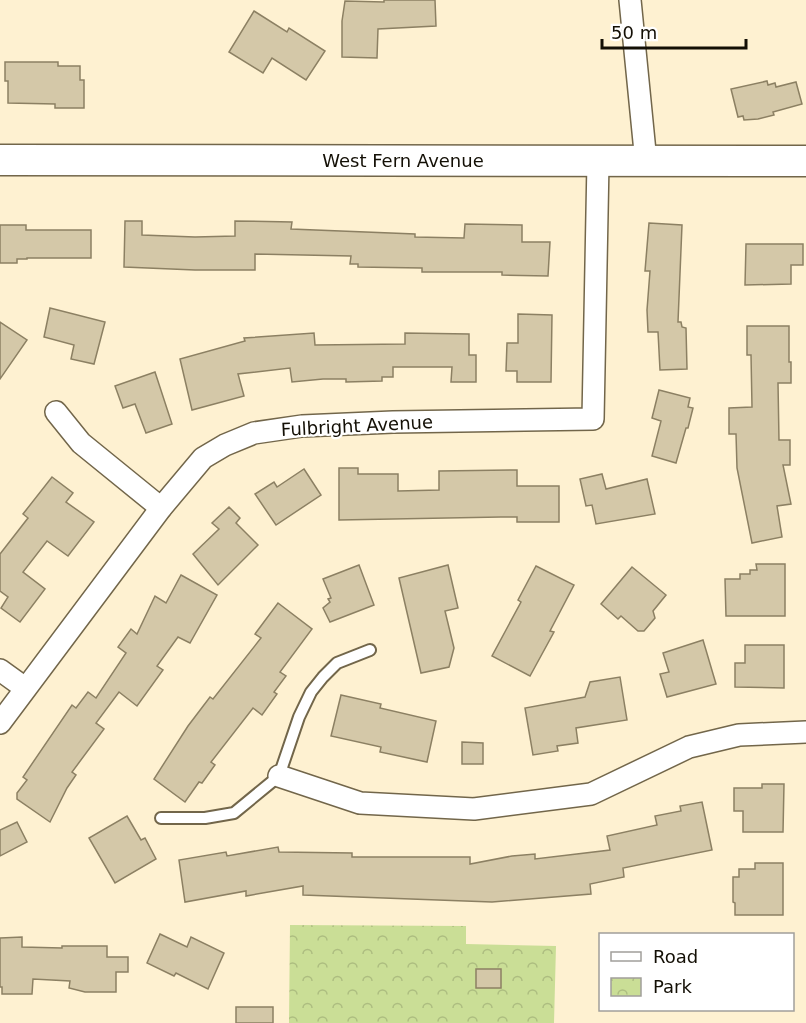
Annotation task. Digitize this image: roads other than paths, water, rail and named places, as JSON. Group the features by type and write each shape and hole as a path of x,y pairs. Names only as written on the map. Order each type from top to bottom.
{"street":[{"path":"630,0 646,162"},
{"name":"West Fern Avenue","path":"0,160 806,161"},
{"name":"Fulbright Avenue","path":"0,723 161,508 203,458 225,445 254,434 302,426 381,422 593,419 598,162"},
{"path":"56,412 81,442 161,508"},
{"path":"0,670 25,688"},
{"path":"279,776 360,803 474,809 591,794 689,747 739,735 806,732"}],"lane":[{"path":"161,818 205,819 234,813 279,776 299,717 311,692 323,677 337,663 370,650"}]}
